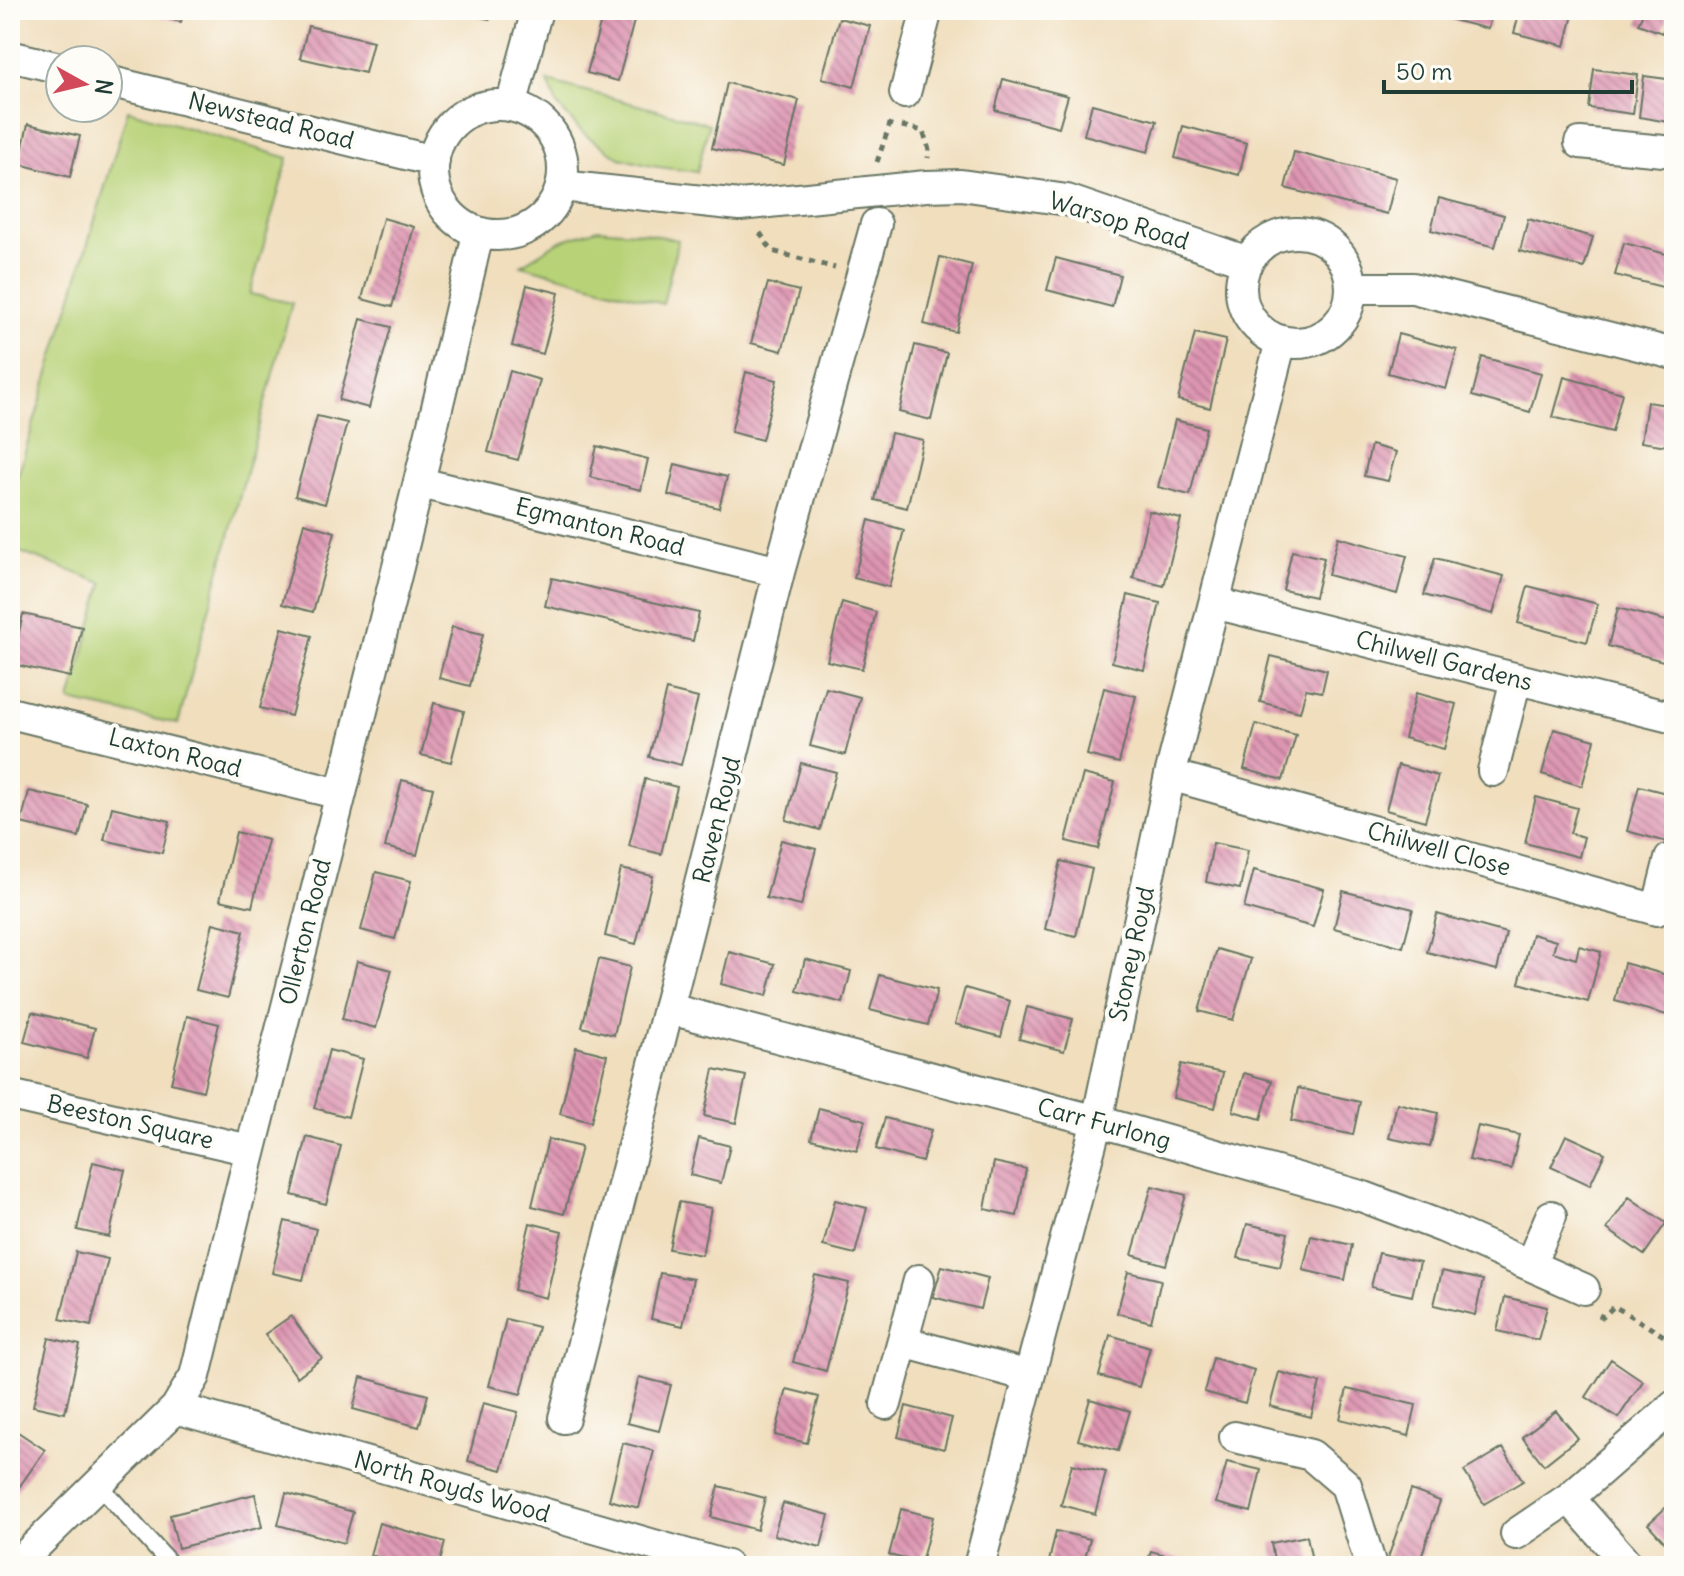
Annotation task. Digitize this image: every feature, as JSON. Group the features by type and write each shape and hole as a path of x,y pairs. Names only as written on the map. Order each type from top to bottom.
{"street":[{"path":"511,106 537,10"},
{"path":"905,93 927,10"},
{"path":"10,56 44,64"},
{"name":"Newstead Road","path":"124,85 434,161"},
{"path":"489,106 511,106 532,114 549,129 563,163 561,186 554,205 538,222 518,232 478,234 456,219 441,202 435,184 434,161 439,143 461,117 489,106"},
{"path":"1580,143 1674,152"},
{"name":"Warsop Road","path":"880,190 961,185 1067,200 1248,262"},
{"path":"561,186 740,205 880,190"},
{"name":"Raven Royd","path":"564,1418 779,572 876,224"},
{"path":"1293,233 1312,235 1329,244 1342,258 1350,276 1348,307 1339,324 1324,336 1300,343 1281,341 1264,333 1246,311 1241,292 1248,262 1260,247 1276,237 1293,233"},
{"name":"Ollerton Road","path":"15,1566 176,1408 195,1376 421,483 478,234"},
{"path":"1351,288 1413,288 1674,354"},
{"name":"Stoney Royd","path":"979,1566 1097,1121 1170,775 1281,341"},
{"name":"Egmanton Road","path":"421,483 779,572"},
{"name":"Chilwell Gardens","path":"1214,603 1674,718"},
{"path":"1493,771 1516,679"},
{"name":"Laxton Road","path":"10,713 340,794"},
{"name":"Chilwell Close","path":"1170,775 1657,910 1670,859"},
{"name":"Carr Furlong","path":"670,1009 1097,1121 1364,1197 1584,1289"},
{"name":"Beeston Square","path":"10,1095 250,1150"},
{"path":"1530,1265 1551,1216"},
{"path":"886,1404 919,1280"},
{"path":"903,1342 1029,1376"},
{"path":"1516,1534 1569,1498 1674,1406"},
{"name":"North Royds Wood","path":"176,1408 727,1566"},
{"path":"1235,1437 1311,1455 1346,1485 1371,1566"},
{"path":"1569,1498 1629,1566"}],"lane":[{"path":"99,1485 172,1566"}],"path":[{"path":"880,190 889,123 905,93"},
{"path":"889,123 923,131 929,150 926,186"},
{"path":"740,205 772,251 863,275"},
{"path":"1584,1289 1579,1303 1603,1317 1614,1306 1674,1342"}],"green space":[{"path":"548,81 709,124 697,172 620,158 584,134 557,105"},
{"path":"128,110 288,158 250,294 292,303 178,724 70,701 103,583 12,549 13,492"},
{"path":"598,229 645,233 678,240 663,304 521,265 560,241"}],"building":[{"path":"133,10 184,10 181,22"},
{"path":"461,10 492,10 490,19 460,13"},
{"path":"1438,10 1493,10 1488,29 1437,16"},
{"path":"1520,10 1552,10 1573,15 1565,46 1514,33"},
{"path":"1644,10 1671,10 1662,33 1638,24"},
{"path":"603,13 634,21 618,81 587,73"},
{"path":"839,18 870,26 854,87 822,78"},
{"path":"308,26 373,41 365,73 300,58"},
{"path":"1594,69 1638,75 1633,114 1589,108"},
{"path":"1644,76 1674,80 1674,123 1639,117"},
{"path":"1003,79 1068,96 1059,127 995,110"},
{"path":"727,83 799,100 784,165 712,148"},
{"path":"1092,104 1157,121 1148,152 1084,135"},
{"path":"28,124 80,136 70,177 19,164"},
{"path":"1183,126 1247,143 1239,175 1175,158"},
{"path":"1294,152 1396,178 1387,214 1285,188"},
{"path":"1439,198 1504,215 1495,247 1431,230"},
{"path":"383,218 414,227 392,307 362,299"},
{"path":"1528,219 1593,237 1584,268 1520,251"},
{"path":"1624,243 1674,256 1674,290 1615,275"},
{"path":"940,257 972,265 956,332 924,324"},
{"path":"1056,258 1120,275 1112,307 1047,290"},
{"path":"768,283 799,291 782,351 751,343"},
{"path":"527,285 559,293 543,354 512,346"},
{"path":"361,319 391,327 369,408 339,400"},
{"path":"1195,333 1226,340 1210,408 1178,400"},
{"path":"1398,334 1457,350 1446,389 1388,373"},
{"path":"915,345 947,353 931,420 899,412"},
{"path":"1482,357 1541,373 1530,412 1472,396"},
{"path":"510,371 540,380 518,460 488,452"},
{"path":"746,372 777,380 762,440 731,432"},
{"path":"1564,377 1622,393 1612,432 1553,417"},
{"path":"1647,402 1674,406 1674,447 1641,442"},
{"path":"317,416 347,423 325,504 295,496"},
{"path":"1175,420 1206,428 1190,495 1158,487"},
{"path":"891,433 923,440 907,508 875,500"},
{"path":"1371,445 1396,452 1388,481 1364,476"},
{"path":"597,446 648,459 641,490 590,477"},
{"path":"675,464 727,477 719,508 668,495"},
{"path":"1149,511 1181,519 1164,586 1133,578"},
{"path":"869,520 904,530 889,587 854,578"},
{"path":"304,523 335,532 313,612 282,604"},
{"path":"1338,537 1407,556 1397,594 1328,575"},
{"path":"1292,551 1324,558 1315,597 1283,590"},
{"path":"1435,558 1504,576 1493,614 1424,595"},
{"path":"552,578 699,613 693,641 545,606"},
{"path":"1528,586 1598,604 1587,642 1518,623"},
{"path":"1128,595 1160,603 1144,670 1112,662"},
{"path":"842,602 876,612 862,669 827,661"},
{"path":"1618,608 1674,623 1674,664 1608,646"},
{"path":"23,614 82,627 70,677 12,664"},
{"path":"452,627 483,634 470,686 439,678"},
{"path":"282,628 312,636 291,716 260,708"},
{"path":"1271,656 1327,670 1322,692 1306,689 1300,712 1260,702"},
{"path":"826,688 860,697 845,755 810,746"},
{"path":"1104,688 1136,696 1119,763 1087,755"},
{"path":"666,690 698,698 681,765 649,757"},
{"path":"1416,693 1456,704 1444,749 1404,738"},
{"path":"434,703 464,711 451,762 421,755"},
{"path":"1256,724 1296,735 1283,780 1244,769"},
{"path":"1554,729 1595,740 1582,786 1542,774"},
{"path":"801,763 836,772 820,830 786,820"},
{"path":"1398,765 1438,776 1425,821 1386,810"},
{"path":"1083,774 1115,782 1098,849 1066,841"},
{"path":"645,779 677,787 661,854 629,846"},
{"path":"402,780 433,788 417,855 385,847"},
{"path":"1639,786 1674,795 1674,815 1667,842 1627,831"},
{"path":"29,791 87,804 79,837 21,823"},
{"path":"1536,797 1577,808 1570,833 1584,837 1579,857 1525,843"},
{"path":"112,807 170,821 162,853 104,840"},
{"path":"236,832 268,840 252,907 220,900"},
{"path":"781,840 816,849 801,906 766,898"},
{"path":"1213,843 1248,850 1240,889 1206,882"},
{"path":"1061,861 1092,869 1076,936 1045,929"},
{"path":"621,869 653,876 636,944 605,936"},
{"path":"1254,870 1324,889 1313,927 1244,908"},
{"path":"376,872 411,881 395,939 361,930"},
{"path":"1343,891 1413,909 1403,947 1334,928"},
{"path":"1437,914 1506,933 1497,970 1427,952"},
{"path":"213,923 244,931 228,998 196,990"},
{"path":"1532,934 1556,941 1553,952 1576,959 1579,946 1601,952 1588,1002 1519,983"},
{"path":"1217,949 1251,959 1233,1020 1199,1011"},
{"path":"729,952 775,964 767,996 721,984"},
{"path":"599,959 630,967 614,1035 582,1027"},
{"path":"805,959 851,971 843,1003 797,991"},
{"path":"357,961 392,970 376,1028 342,1019"},
{"path":"1624,963 1674,977 1674,1017 1615,1001"},
{"path":"880,975 937,990 928,1025 870,1010"},
{"path":"965,988 1010,1001 1001,1037 955,1024"},
{"path":"1027,1007 1073,1019 1064,1051 1019,1039"},
{"path":"32,1012 95,1028 87,1058 24,1042"},
{"path":"187,1016 219,1024 203,1091 171,1083"},
{"path":"576,1047 607,1055 591,1122 560,1114"},
{"path":"329,1050 363,1059 348,1117 314,1108"},
{"path":"1181,1064 1223,1073 1215,1108 1173,1098"},
{"path":"714,1069 746,1076 736,1123 704,1116"},
{"path":"1244,1073 1272,1081 1261,1119 1233,1111"},
{"path":"1298,1088 1360,1102 1353,1135 1291,1121"},
{"path":"1397,1103 1438,1113 1430,1147 1389,1138"},
{"path":"819,1108 865,1120 857,1151 811,1139"},
{"path":"885,1118 931,1130 922,1162 876,1149"},
{"path":"1478,1126 1519,1135 1511,1169 1469,1160"},
{"path":"1566,1135 1605,1153 1590,1185 1551,1167"},
{"path":"307,1137 341,1146 326,1204 292,1195"},
{"path":"699,1138 730,1146 721,1183 690,1175"},
{"path":"548,1139 581,1147 564,1214 532,1206"},
{"path":"93,1162 125,1170 109,1237 77,1230"},
{"path":"994,1162 1026,1169 1017,1216 985,1209"},
{"path":"1152,1186 1186,1195 1166,1265 1132,1255"},
{"path":"1629,1197 1666,1223 1644,1255 1607,1229"},
{"path":"835,1200 867,1208 855,1254 823,1246"},
{"path":"679,1202 711,1208 702,1255 669,1249"},
{"path":"285,1221 316,1229 303,1280 272,1273"},
{"path":"530,1223 562,1231 546,1298 514,1290"},
{"path":"1247,1224 1288,1233 1280,1267 1238,1258"},
{"path":"1311,1236 1352,1245 1345,1280 1303,1270"},
{"path":"76,1252 108,1259 91,1326 60,1319"},
{"path":"1379,1253 1420,1262 1412,1296 1371,1287"},
{"path":"942,1266 988,1278 980,1309 933,1297"},
{"path":"1442,1271 1483,1280 1475,1315 1434,1305"},
{"path":"1128,1272 1161,1280 1151,1322 1117,1313"},
{"path":"660,1273 693,1279 683,1326 651,1319"},
{"path":"815,1275 849,1283 826,1371 793,1362"},
{"path":"1505,1297 1547,1307 1538,1340 1497,1331"},
{"path":"291,1316 322,1358 297,1377 265,1334"},
{"path":"506,1319 538,1327 521,1394 489,1386"},
{"path":"1110,1335 1150,1347 1139,1387 1099,1376"},
{"path":"49,1338 80,1345 65,1413 33,1406"},
{"path":"1213,1358 1254,1370 1245,1403 1204,1392"},
{"path":"1611,1359 1643,1381 1618,1418 1586,1397"},
{"path":"1279,1372 1320,1383 1311,1417 1270,1406"},
{"path":"361,1377 428,1395 419,1427 353,1409"},
{"path":"639,1377 671,1385 659,1431 627,1423"},
{"path":"787,1389 819,1397 807,1443 775,1435"},
{"path":"1347,1389 1416,1405 1409,1436 1340,1419"},
{"path":"1090,1399 1130,1411 1118,1451 1078,1440"},
{"path":"483,1403 518,1412 502,1470 468,1461"},
{"path":"906,1406 952,1418 944,1449 898,1437"},
{"path":"1556,1411 1578,1438 1544,1465 1522,1437"},
{"path":"18,1432 45,1450 10,1500 10,1444"},
{"path":"623,1443 654,1451 639,1508 609,1500"},
{"path":"1503,1448 1523,1481 1484,1504 1464,1471"},
{"path":"1227,1462 1261,1470 1251,1512 1216,1503"},
{"path":"1072,1464 1106,1472 1095,1514 1061,1505"},
{"path":"719,1486 765,1498 757,1530 711,1517"},
{"path":"1411,1490 1440,1501 1418,1566 1388,1558"},
{"path":"286,1493 353,1512 344,1543 278,1525"},
{"path":"255,1494 262,1527 178,1548 170,1515"},
{"path":"1674,1500 1674,1546 1671,1549 1648,1524"},
{"path":"783,1503 829,1515 821,1547 774,1535"},
{"path":"901,1509 933,1517 921,1563 889,1555"},
{"path":"379,1523 445,1542 439,1566 411,1566 370,1555"},
{"path":"1056,1531 1090,1539 1083,1566 1048,1566"},
{"path":"1307,1536 1313,1566 1275,1566 1271,1543"},
{"path":"1151,1551 1201,1565 1201,1566 1146,1566"}]}
